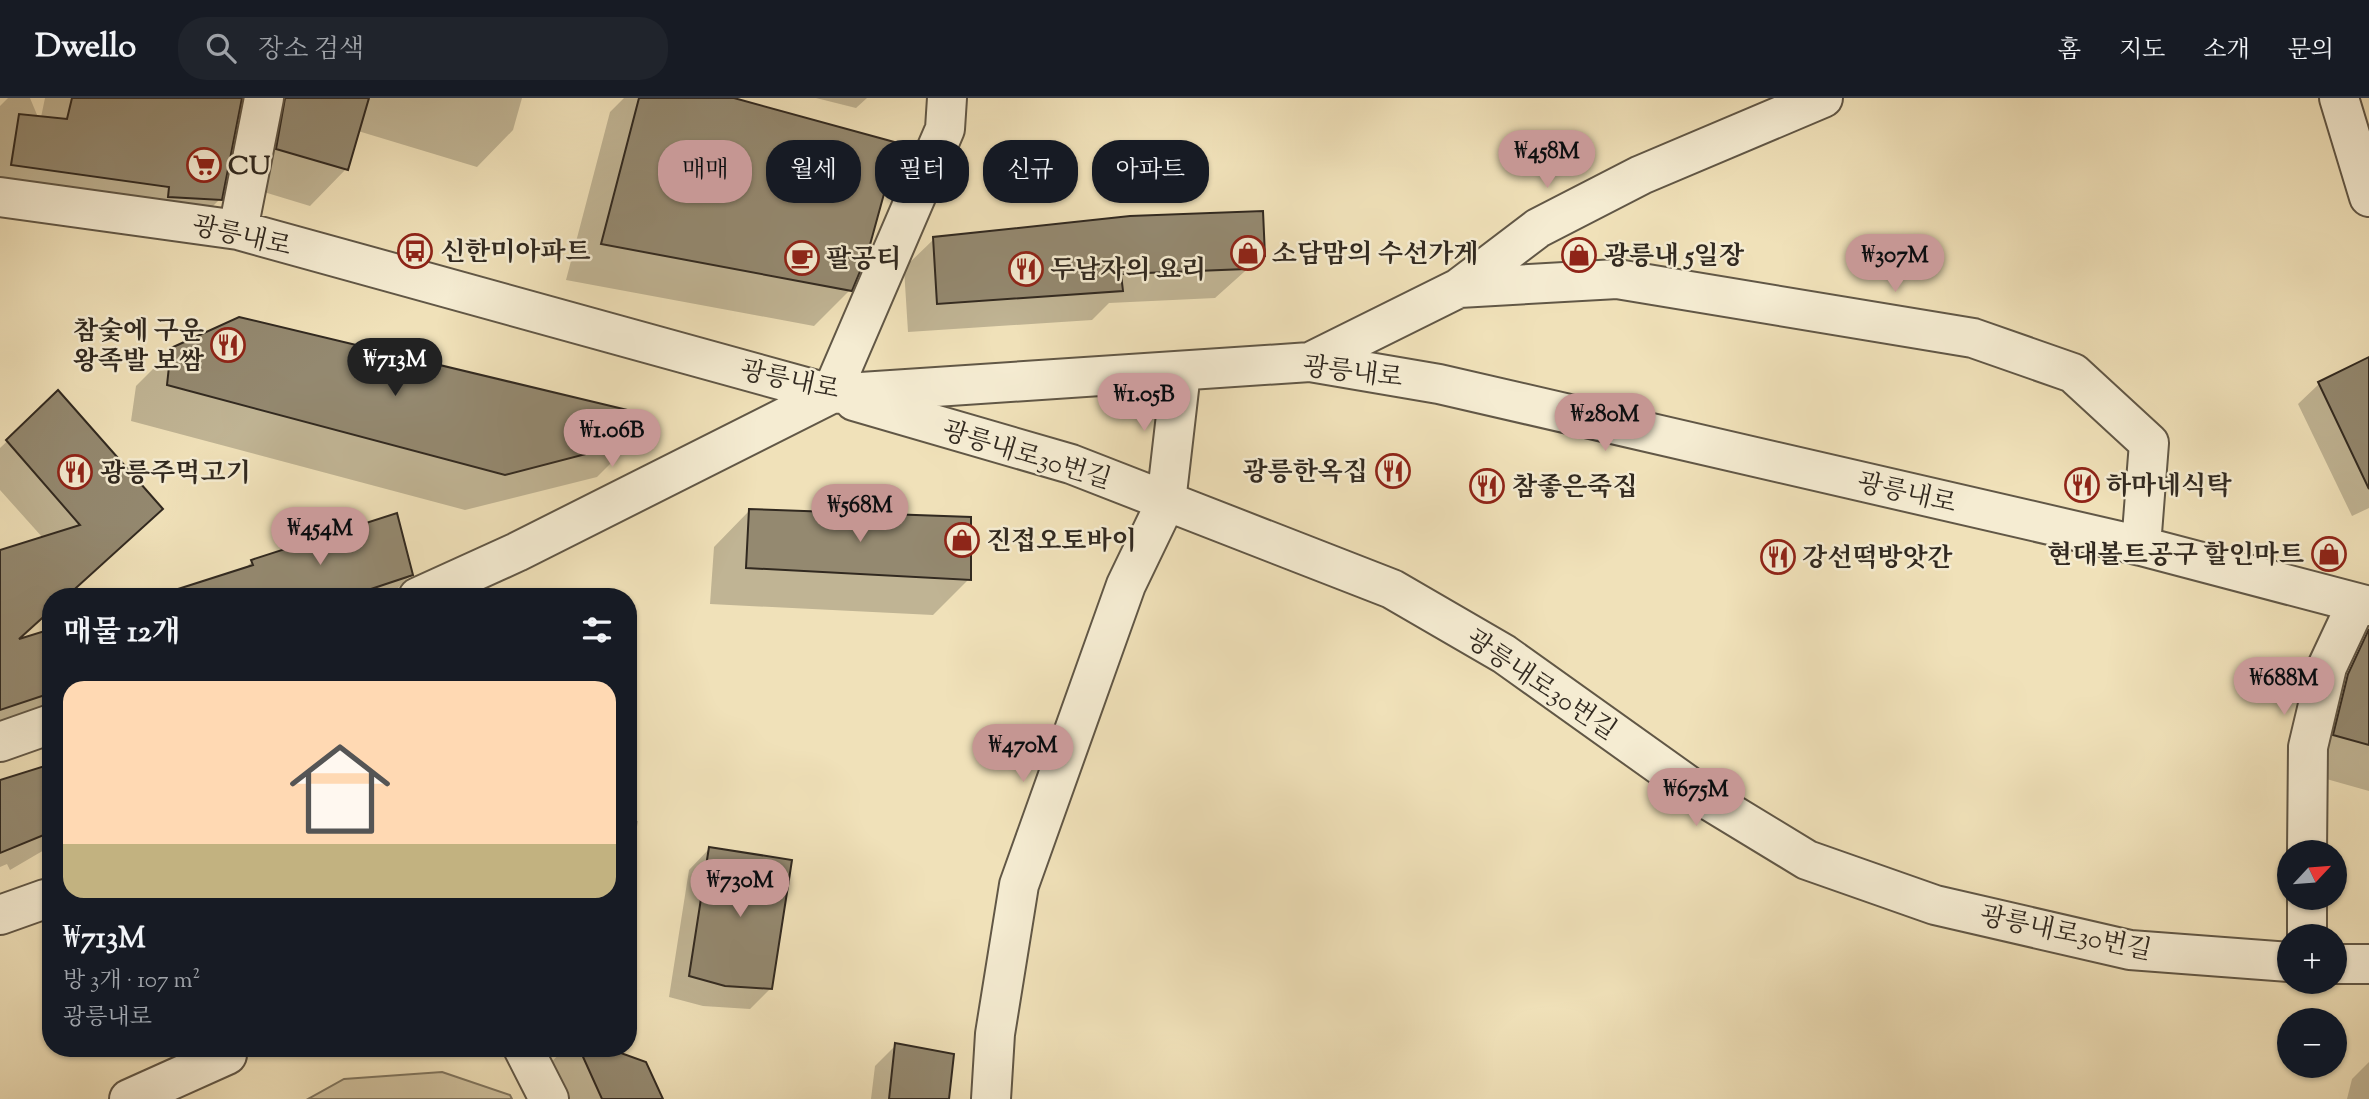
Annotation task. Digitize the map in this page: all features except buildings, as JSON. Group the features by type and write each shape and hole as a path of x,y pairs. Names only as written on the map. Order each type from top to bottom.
{"street":[{"path":"238,230 264,98"},
{"path":"438,588 517,552 831,394 945,129 947,98"},
{"path":"1310,362 1459,288 1549,222 1641,175 1823,98"},
{"path":"2339,98 2369,197"},
{"name":"광릉내로","path":"0,197 238,230 831,394 1310,362 1439,384 2141,546 2363,605"},
{"path":"1459,288 1618,279 1973,338 2073,373 2149,443 2141,546"},
{"path":"990,1099 995,1034 1019,885 1126,586 1166,502 1181,372"},
{"name":"광릉내로30번길","path":"831,394 1071,464 1392,589 1504,654 1710,801 1807,860 1935,905 2130,950 2277,961"},
{"path":"2307,840 2308,747 2327,667 2363,605"},
{"path":"0,742 42,727"},
{"path":"0,915 42,901"},
{"path":"2347,964 2369,964"},
{"path":"129,1099 221,1057"},
{"path":"528,1057 549,1099"}],"shaded area":[{"path":"442,1072 510,1095 512,1099 308,1099 344,1079"}],"place":[{"name":"CU","path":"204,165"},
{"name":"신한미아파트","path":"415,251"},
{"name":"소담맘의 수선가게","path":"1248,253"},
{"name":"광릉내 5일장","path":"1579,255"},
{"name":"팔공티","path":"802,258"},
{"name":"두남자의 요리","path":"1026,269"},
{"name":"참숯에 구운 왕족발 보쌈","path":"228,345"},
{"name":"광릉한옥집","path":"1393,471"},
{"name":"광릉주먹고기","path":"75,472"},
{"name":"하마네식탁","path":"2082,485"},
{"name":"참좋은죽집","path":"1487,486"},
{"name":"진접오토바이","path":"962,540"},
{"name":"현대볼트공구 할인마트","path":"2329,554"},
{"name":"강선떡방앗간","path":"1778,557"}]}
